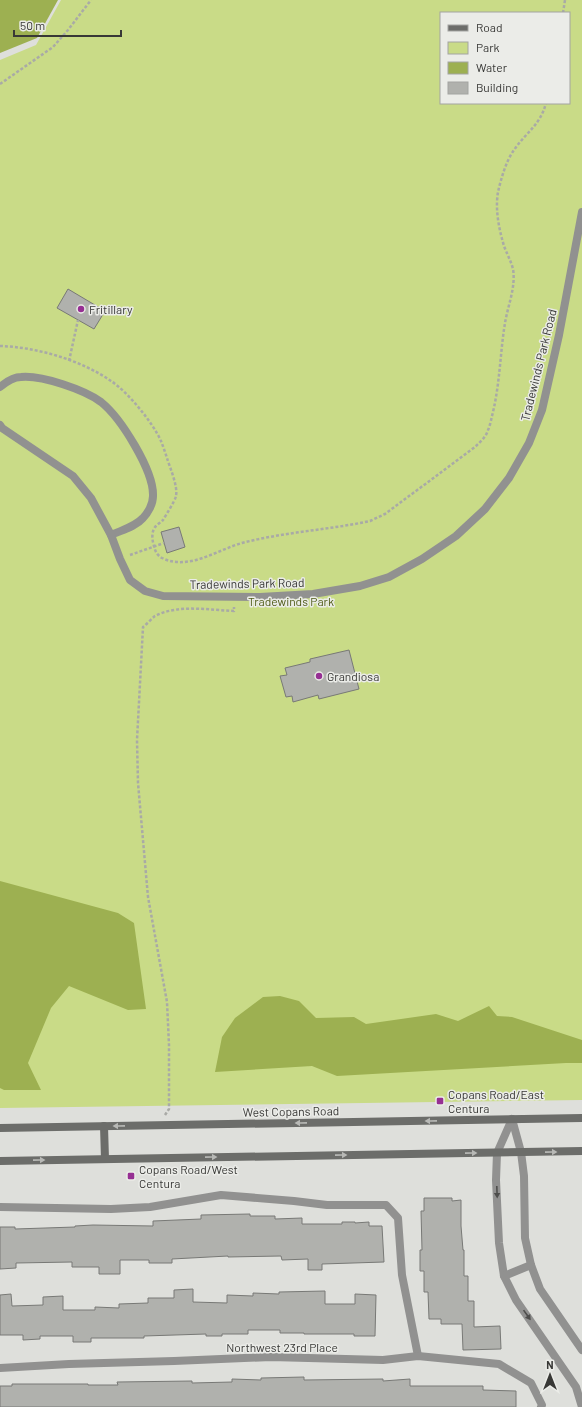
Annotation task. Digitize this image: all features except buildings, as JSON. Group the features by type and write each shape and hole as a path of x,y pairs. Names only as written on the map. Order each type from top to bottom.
{"main road":[{"name":"West Copans Road","path":"0,1128 582,1118"},
{"path":"104,1126 105,1159"},
{"path":"0,1161 582,1151"}],"street":[{"name":"Tradewinds Park Road","path":"0,425 24,444 73,476 91,498 111,534 130,580 145,591 164,596 260,597 313,594 360,586 389,577 422,559 456,536 485,509 509,478 529,443 542,410 559,335 582,212"},
{"path":"0,387 7,381 21,377 43,379 77,389 102,403 123,427 140,453 151,480 153,496 150,508 143,518 132,526 111,534"},
{"path":"512,1119 524,1176 525,1238 531,1265 540,1289 582,1350"},
{"path":"512,1119 497,1153 496,1180 499,1243 504,1276 516,1300 576,1387 582,1407"},
{"path":"0,1207 111,1209 150,1206 221,1195 327,1205 386,1205 398,1218 402,1275 418,1356"},
{"path":"504,1276 531,1265"},
{"name":"Northwest 23rd Place","path":"0,1368 271,1357 383,1360 418,1356 499,1364 531,1383 542,1405 541,1407"}],"path":[{"path":"0,84 53,47 91,0"},
{"path":"563,12 564,0"},
{"path":"154,547 157,555 162,558 181,563 196,560 242,543 370,521 391,509 484,439 496,402 505,321 514,278 513,268 504,246 496,207 498,192 504,171 513,151 538,123 546,104"},
{"path":"69,361 78,320"},
{"path":"120,558 164,543"},
{"path":"158,1125 169,1109 170,1045 167,1002 148,897 138,784 137,740 143,627 154,617 171,611 186,609 234,610 235,597"},
{"path":"450,1092 450,1100"}],"green space":[{"name":"Tradewinds Park","path":"61,0 582,0 582,1100 0,1108 0,60 36,45"}],"water":[{"path":"0,0 58,0 37,38 0,53"},
{"path":"0,881 118,913 134,923 146,1009 128,1010 69,986 51,1008 28,1063 41,1090 4,1090 0,1088"},
{"path":"280,996 299,1001 316,1018 354,1017 366,1024 436,1014 458,1021 489,1006 497,1016 512,1017 582,1040 582,1063 337,1076 312,1066 215,1072 222,1037 235,1018 263,997"}],"place":[{"name":"Fritillary","path":"81,309"},
{"name":"Grandiosa","path":"319,676"},
{"name":"Copans Road/East Centura","path":"440,1101"},
{"name":"Copans Road/West Centura","path":"131,1176"}]}
